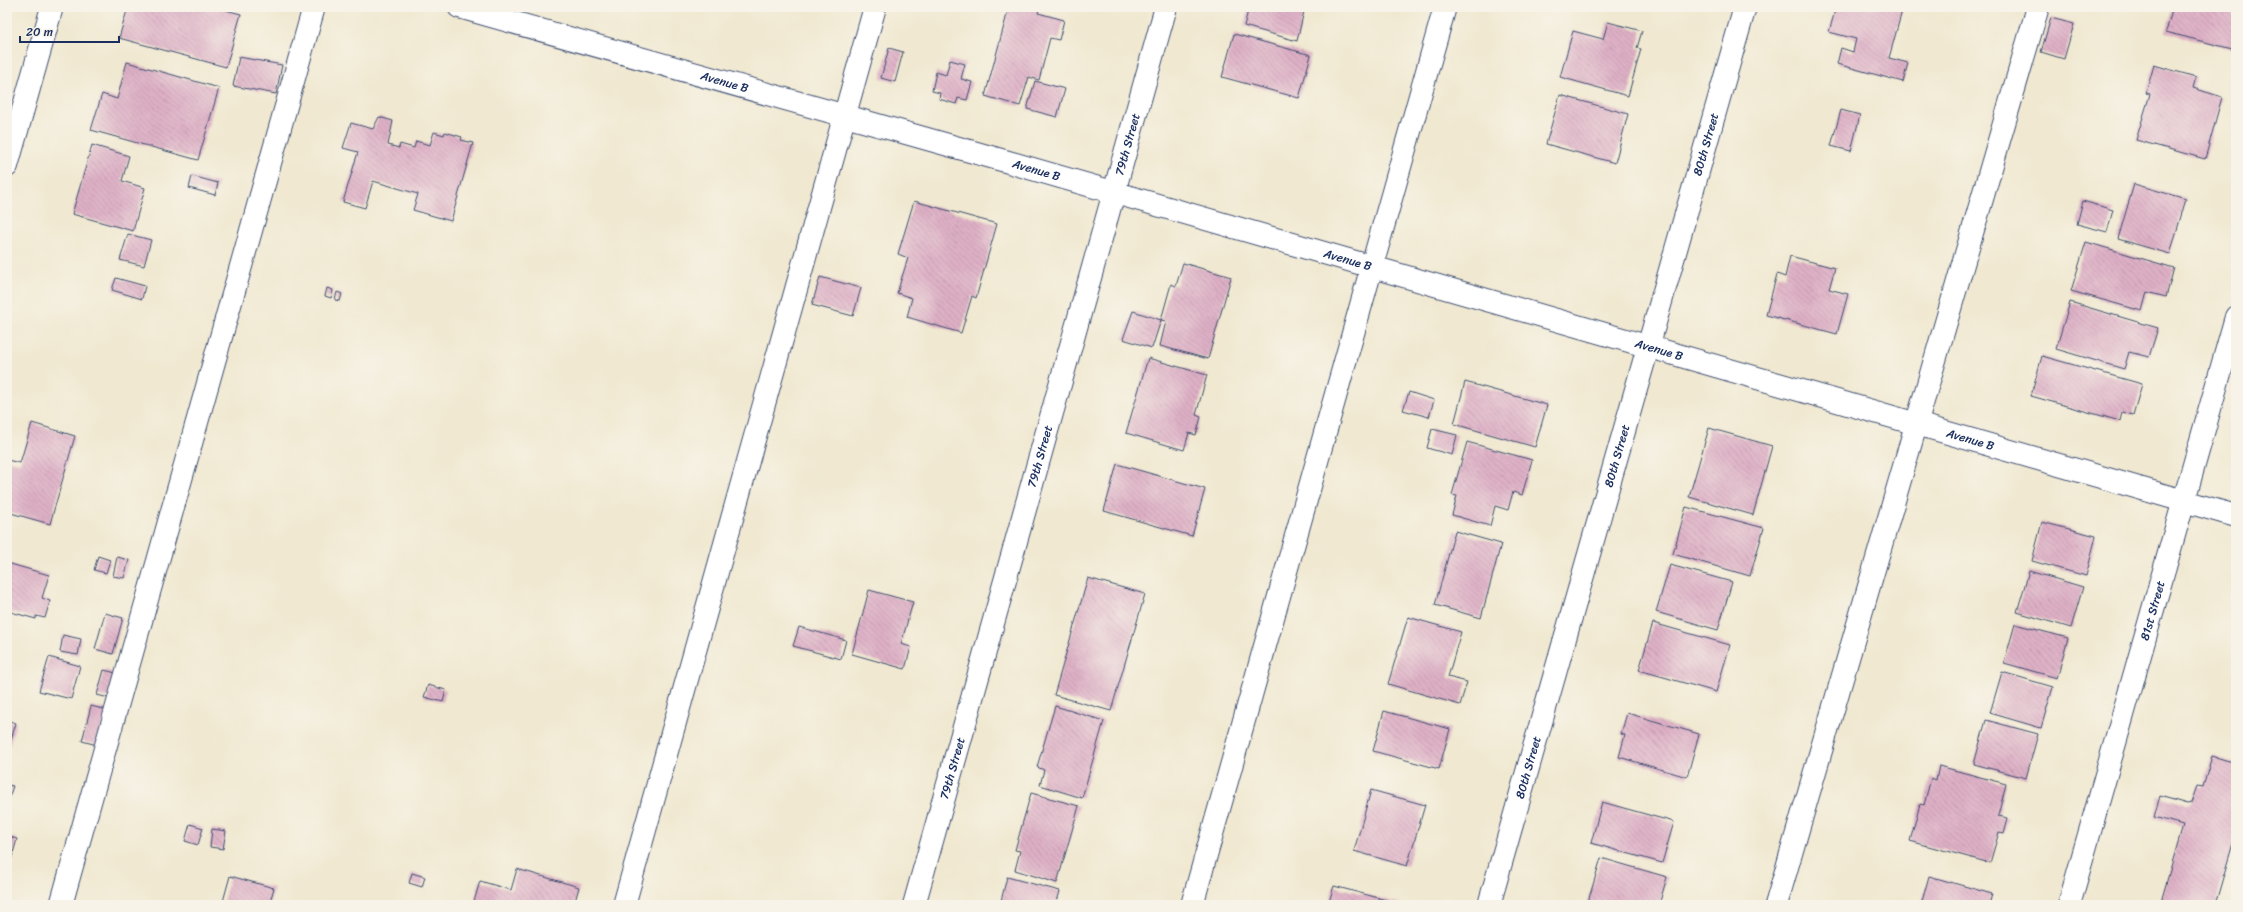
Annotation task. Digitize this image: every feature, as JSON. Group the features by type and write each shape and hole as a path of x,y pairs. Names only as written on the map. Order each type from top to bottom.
{"street":[{"path":"7,166 52,7"},
{"path":"61,905 314,7"},
{"name":"Avenue B","path":"458,7 1114,193 2236,516"},
{"path":"624,905 843,116 875,7"},
{"name":"79th Street","path":"914,905 1166,7"},
{"path":"1192,905 1445,7"},
{"name":"80th Street","path":"1489,905 1745,7"},
{"path":"1776,905 1915,424 2038,7"},
{"name":"81st Street","path":"2069,905 2236,317"}],"building":[{"path":"128,7 141,10 142,7 214,7 241,14 226,67 119,38"},
{"path":"1009,7 1040,7 1038,13 1064,20 1059,40 1050,38 1039,80 1029,77 1020,106 985,96"},
{"path":"1249,7 1305,7 1297,41 1244,26"},
{"path":"1836,7 1903,7 1889,58 1908,63 1903,82 1837,64 1841,48 1853,52 1856,39 1829,32"},
{"path":"2173,7 2236,7 2236,50 2166,32"},
{"path":"2051,18 2074,24 2064,59 2041,52"},
{"path":"1608,22 1642,31 1637,48 1641,49 1628,96 1560,77 1573,31 1603,39"},
{"path":"1234,34 1311,55 1299,98 1222,77"},
{"path":"889,48 903,52 895,82 881,78"},
{"path":"239,57 282,65 276,94 233,86"},
{"path":"950,60 965,64 961,79 972,82 967,100 958,98 956,104 939,99 940,93 932,91 936,72 946,75"},
{"path":"127,62 219,88 198,160 91,130 102,94 117,99"},
{"path":"2154,65 2196,77 2193,88 2222,97 2205,159 2136,140 2150,94 2146,93"},
{"path":"1035,81 1065,89 1057,117 1027,109"},
{"path":"1560,95 1628,114 1615,163 1546,144"},
{"path":"1841,110 1860,115 1851,151 1831,146"},
{"path":"379,117 393,121 388,145 399,148 400,144 414,148 416,141 430,145 434,132 444,135 445,132 462,137 461,140 473,143 451,221 413,210 418,194 373,181 365,208 343,202 358,152 343,148 351,123 373,129"},
{"path":"92,145 129,156 122,181 145,188 133,231 72,214"},
{"path":"192,176 218,183 215,195 189,188"},
{"path":"2134,184 2186,199 2170,254 2118,239"},
{"path":"914,201 997,224 976,298 972,296 961,333 907,317 912,298 897,293 908,258 898,254"},
{"path":"2083,201 2113,210 2107,232 2077,224"},
{"path":"128,234 151,240 144,266 120,260"},
{"path":"2086,242 2174,268 2166,297 2147,292 2142,311 2071,291"},
{"path":"1790,256 1835,268 1829,289 1848,294 1837,334 1766,315 1777,274 1785,277"},
{"path":"1183,263 1231,277 1208,359 1160,346 1166,321 1161,320 1171,284 1176,286"},
{"path":"820,277 861,288 853,316 812,305"},
{"path":"116,278 145,286 142,299 112,290"},
{"path":"327,288 333,290 331,298 325,296"},
{"path":"337,292 342,294 340,301 335,300"},
{"path":"2070,302 2158,328 2149,357 2129,352 2124,369 2056,349"},
{"path":"1133,311 1161,320 1152,348 1123,339"},
{"path":"2042,356 2142,384 2133,415 2122,412 2120,421 2031,396"},
{"path":"1148,358 1207,375 1196,415 1201,417 1196,435 1189,433 1184,450 1126,433"},
{"path":"1465,382 1547,405 1535,447 1454,424"},
{"path":"1409,392 1434,400 1429,417 1403,410"},
{"path":"32,423 75,436 50,524 7,512 7,460 20,463"},
{"path":"1709,428 1772,446 1753,515 1689,497"},
{"path":"1432,429 1457,435 1452,455 1427,448"},
{"path":"1467,442 1532,460 1522,495 1513,492 1508,510 1495,506 1490,526 1452,515 1457,496 1452,495"},
{"path":"1117,464 1205,489 1192,536 1104,511"},
{"path":"1686,507 1764,528 1750,576 1673,554"},
{"path":"2042,522 2096,536 2086,576 2032,561"},
{"path":"1455,531 1501,544 1481,618 1435,605"},
{"path":"98,556 110,560 106,573 94,570"},
{"path":"117,557 129,560 124,578 113,576"},
{"path":"7,563 49,575 42,598 50,601 45,618 36,616 36,619 7,611"},
{"path":"1670,565 1732,582 1718,630 1656,612"},
{"path":"2029,571 2083,587 2071,628 2017,612"},
{"path":"1088,578 1145,594 1111,711 1054,695"},
{"path":"869,590 913,602 901,644 911,647 905,669 852,654"},
{"path":"105,613 123,618 113,654 95,649"},
{"path":"1408,617 1461,632 1448,677 1467,682 1460,705 1388,684"},
{"path":"1653,623 1730,645 1716,692 1639,670"},
{"path":"2015,624 2068,638 2057,678 2004,663"},
{"path":"799,627 846,640 841,659 793,646"},
{"path":"63,635 81,639 78,655 60,652"},
{"path":"49,657 80,666 71,699 39,691"},
{"path":"104,670 116,673 109,698 97,695"},
{"path":"2002,672 2053,687 2041,728 1990,713"},
{"path":"428,685 446,690 443,702 424,697"},
{"path":"91,706 107,710 97,745 82,741"},
{"path":"1055,706 1104,721 1082,798 1040,785 1044,770 1037,767"},
{"path":"1384,711 1450,729 1439,769 1373,751"},
{"path":"1627,713 1699,734 1687,777 1619,757 1625,735 1621,734"},
{"path":"7,720 16,723 7,753"},
{"path":"1986,720 2038,734 2026,778 1974,764"},
{"path":"2212,756 2236,763 2236,833 2215,905 2160,905 2183,825 2154,817 2160,796 2187,804 2191,803 2197,786 2203,787"},
{"path":"1939,766 2006,784 1998,816 2008,818 2004,833 1999,832 1990,863 1910,841 1920,804 1924,805 1931,778 1936,780"},
{"path":"7,785 13,786 7,804"},
{"path":"1371,790 1425,805 1407,866 1354,851"},
{"path":"1031,793 1079,806 1057,883 1015,870 1020,851 1015,850"},
{"path":"1602,802 1674,822 1662,863 1591,843"},
{"path":"190,824 203,828 198,845 185,841"},
{"path":"212,829 226,831 223,849 210,847"},
{"path":"7,836 17,839 9,868 7,867"},
{"path":"1601,858 1667,877 1659,905 1587,905"},
{"path":"517,869 579,887 574,905 473,905 480,881 511,890"},
{"path":"412,873 425,877 422,887 409,883"},
{"path":"230,876 274,888 269,905 222,905"},
{"path":"1929,876 1992,894 1989,905 1921,905"},
{"path":"1007,877 1060,891 1056,905 1000,905"},
{"path":"1334,886 1401,904 1401,905 1328,905"}]}
